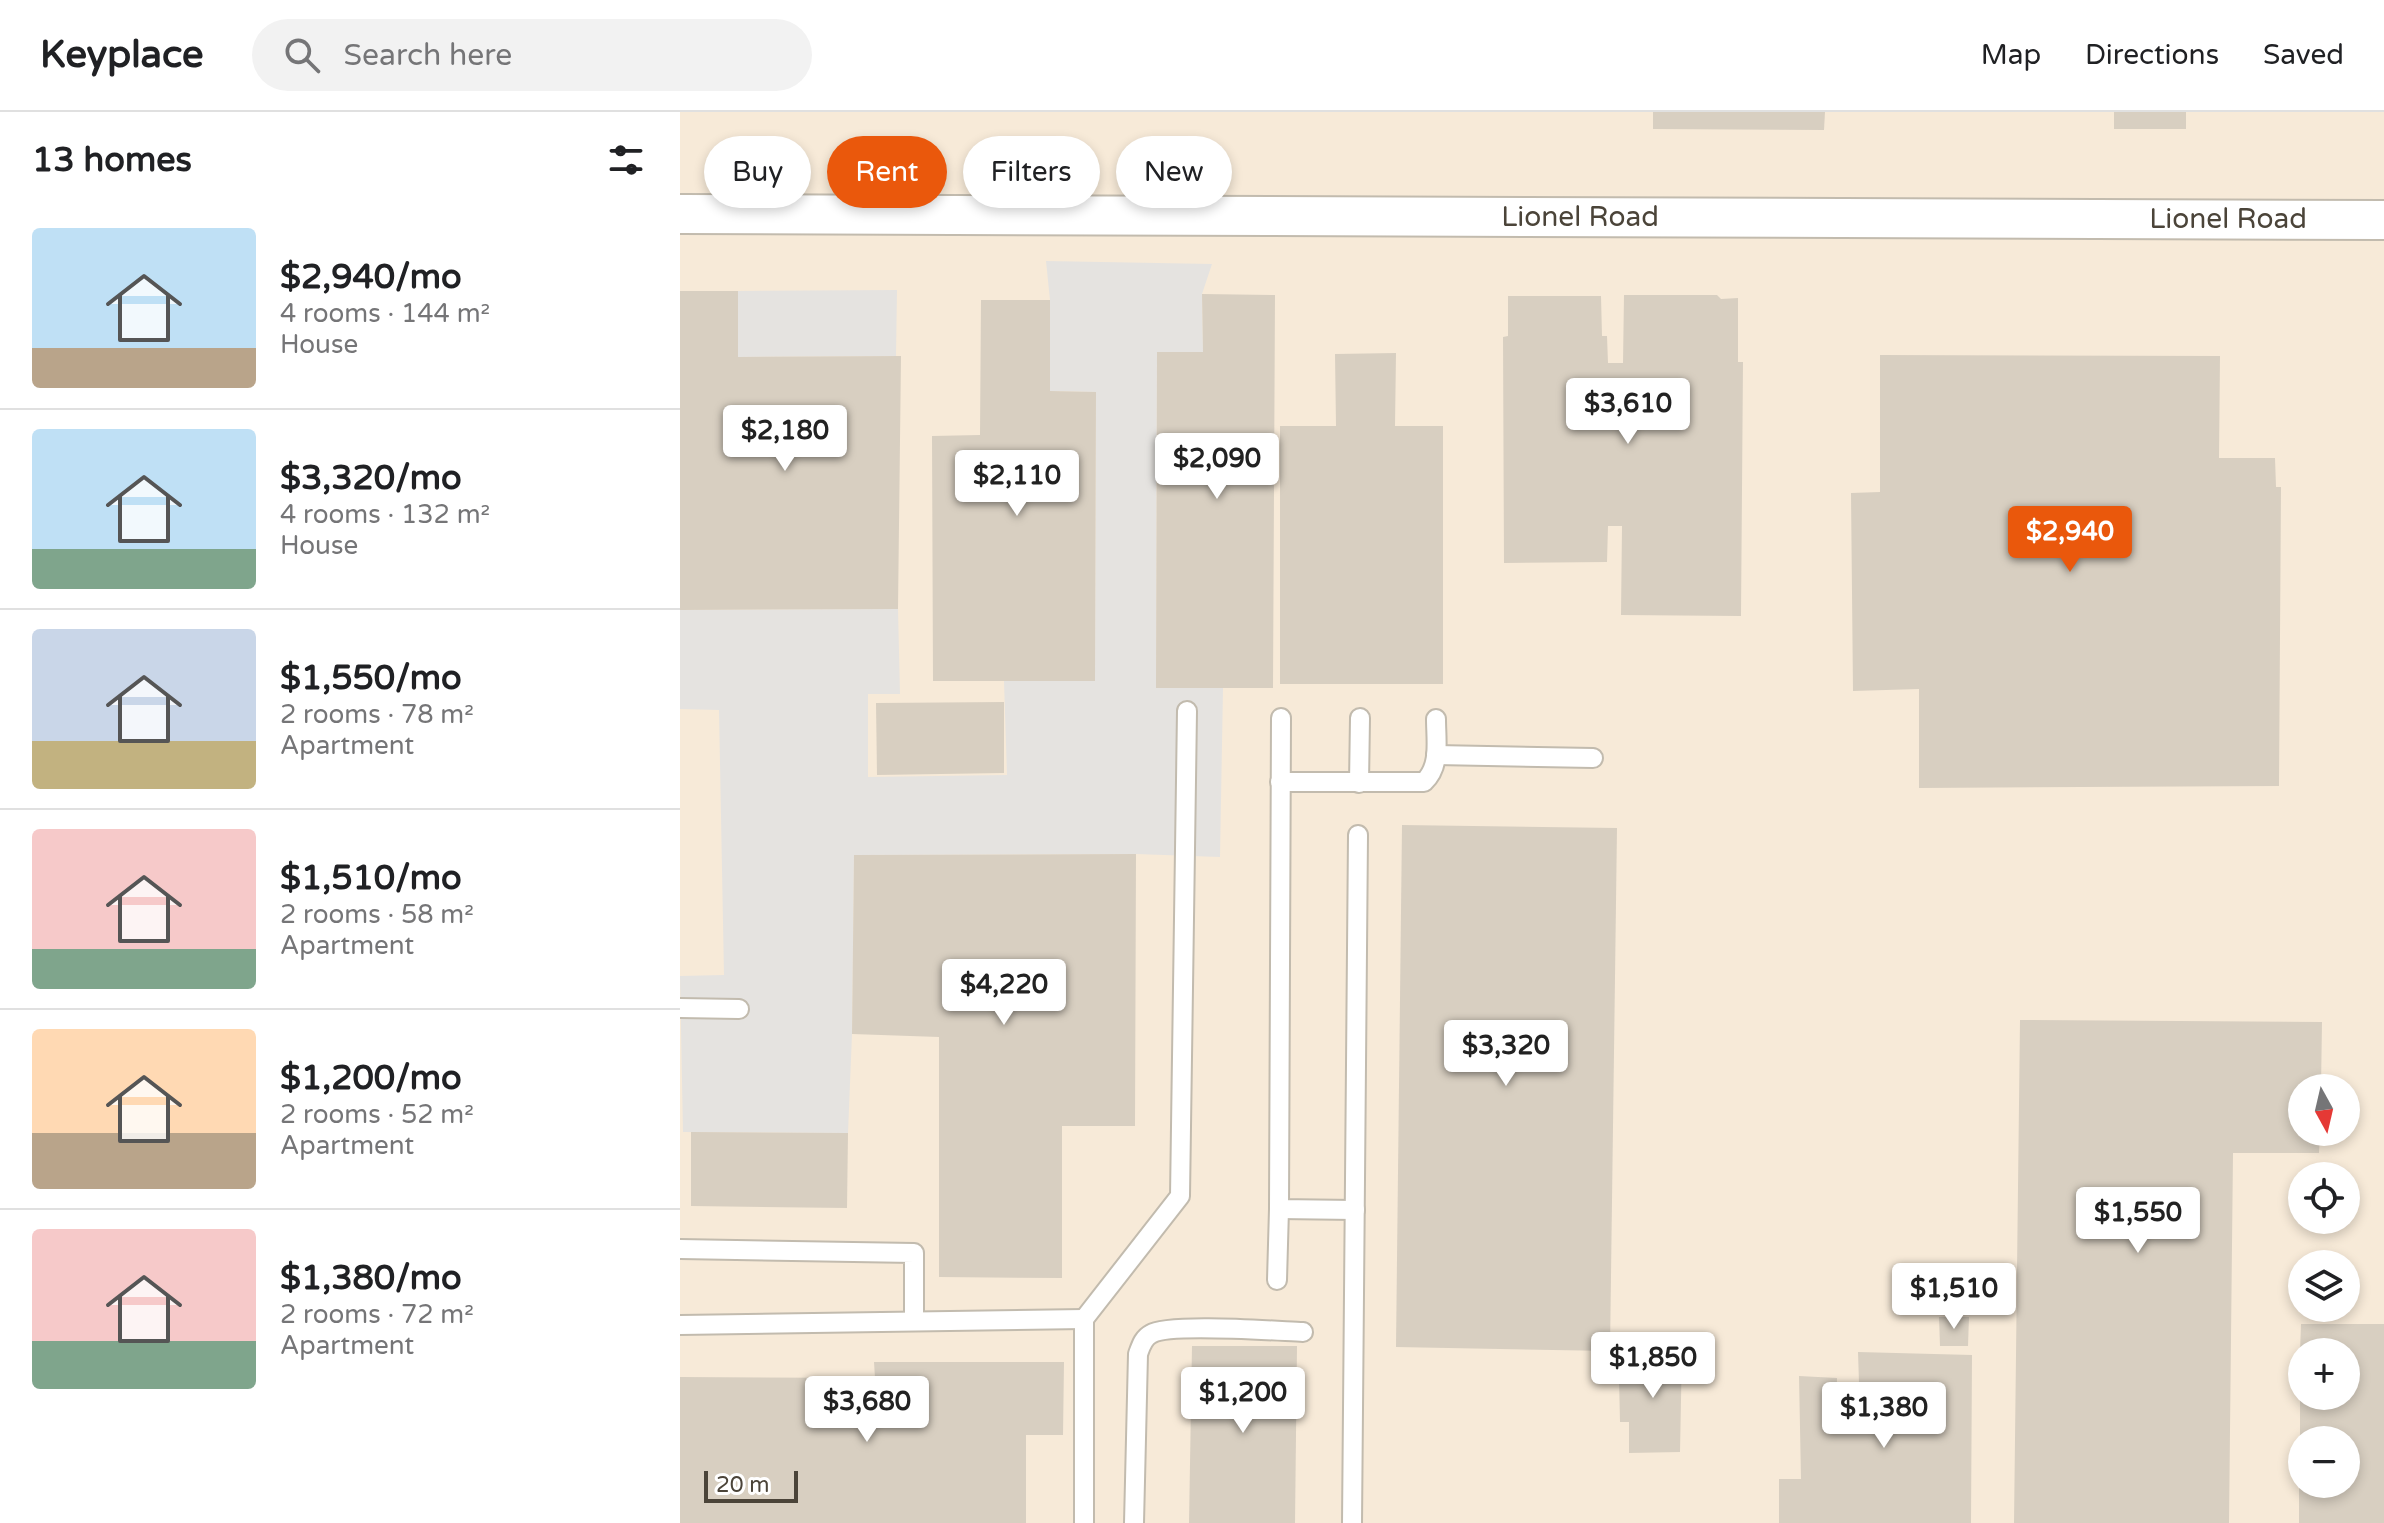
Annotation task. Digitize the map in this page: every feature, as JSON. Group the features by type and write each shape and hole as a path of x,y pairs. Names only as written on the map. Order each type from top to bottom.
{"street":[{"name":"Lionel Road","path":"680,214 2384,220"}],"lane":[{"path":"1084,1523 1084,1319 1180,1196 1187,711"},
{"path":"1277,1280 1281,718"},
{"path":"1359,783 1360,718"},
{"path":"1280,782 1424,782 1432,774 1436,755 1436,719"},
{"path":"1436,755 1593,758"},
{"path":"1352,1523 1358,835"},
{"path":"680,1008 739,1009"},
{"path":"1279,1209 1355,1210"},
{"path":"680,1249 914,1253 914,1321"},
{"path":"680,1325 1084,1319"},
{"path":"1134,1523 1138,1354 1142,1342 1150,1334 1174,1328 1303,1332"}],"shaded area":[{"path":"680,112 2384,112 2384,1523 680,1523"},
{"path":"1046,261 1212,264 1202,294 1203,352 1157,352 1156,687 1223,688 1220,857 1136,854 854,855 848,1133 683,1132 680,976 724,975 719,710 680,709 680,610 898,609 900,694 868,694 868,777 1007,775 1004,681 1095,681 1096,392 1050,391 1050,300"},
{"path":"897,290 896,356 738,357 738,291"}],"building":[{"path":"1653,112 1825,112 1824,130 1653,129"},
{"path":"2114,112 2186,112 2186,129 2114,129"},
{"path":"680,291 738,291 738,357 901,356 898,609 680,610"},
{"path":"1202,294 1275,295 1273,688 1156,688 1157,352 1203,352"},
{"path":"1624,295 1717,295 1721,299 1738,298 1738,362 1743,362 1741,616 1621,615 1622,526 1608,526 1607,562 1504,563 1503,337 1508,336 1508,296 1601,296 1602,336 1607,336 1608,363 1623,363"},
{"path":"981,300 1050,300 1050,391 1096,392 1095,681 933,681 932,436 980,435"},
{"path":"1396,353 1395,426 1443,426 1443,684 1280,684 1280,426 1336,426 1335,354"},
{"path":"1880,355 2220,356 2219,458 2275,458 2276,487 2281,487 2279,786 1919,788 1919,689 1853,691 1851,493 1880,492"},
{"path":"1004,702 1004,773 877,775 876,703"},
{"path":"1402,825 1617,828 1610,1351 1396,1347"},
{"path":"1136,854 1135,1126 1062,1126 1062,1278 939,1277 939,1037 852,1034 854,855"},
{"path":"2020,1020 2322,1022 2321,1074 2288,1074 2288,1146 2319,1146 2319,1153 2233,1153 2229,1523 2014,1523"},
{"path":"691,1132 848,1133 847,1208 691,1206"},
{"path":"1939,1317 1969,1317 1968,1346 1940,1346"},
{"path":"2301,1324 2384,1324 2384,1523 2299,1523 2299,1498 2360,1498 2360,1426 2300,1426 2300,1410 2360,1410 2360,1338 2300,1338"},
{"path":"1192,1346 1297,1346 1295,1523 1189,1523"},
{"path":"1682,1348 1680,1452 1629,1453 1629,1422 1620,1422 1619,1378 1628,1378 1628,1349"},
{"path":"1858,1352 1972,1355 1971,1523 1779,1523 1779,1479 1801,1479 1799,1376 1837,1378 1836,1425 1868,1425 1869,1405 1903,1405 1903,1425 1945,1427 1945,1385 1859,1383"},
{"path":"874,1362 1064,1362 1063,1435 1026,1435 1026,1523 680,1523 680,1377 875,1378"}]}
